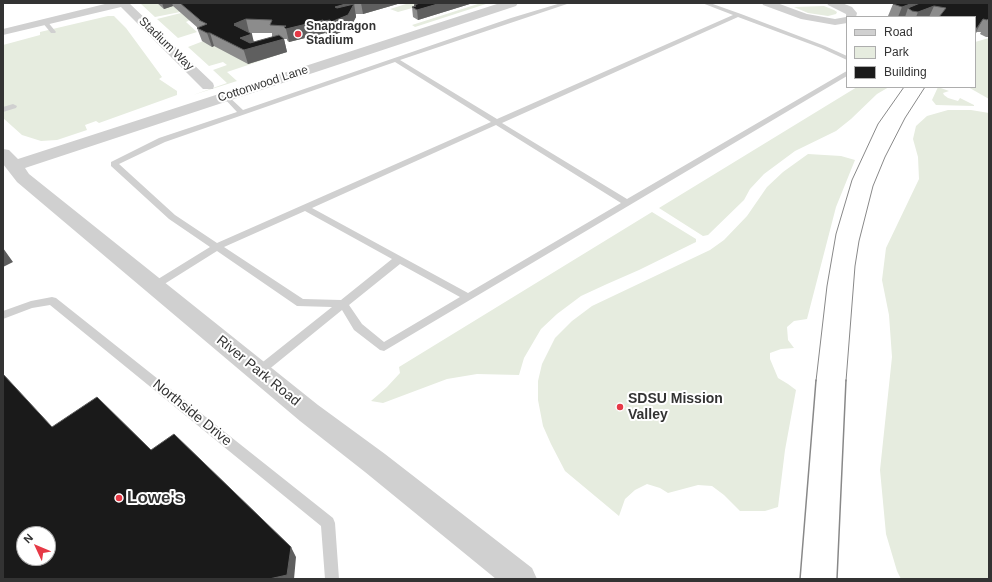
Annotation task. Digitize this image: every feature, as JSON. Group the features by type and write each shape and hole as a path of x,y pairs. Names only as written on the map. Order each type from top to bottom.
{"street":[{"path":"3,32 122,3"},
{"name":"Stadium Way","path":"122,3 208,86"},
{"name":"Cottonwood Lane","path":"8,160 224,96 512,3"},
{"path":"767,3 805,17 835,22 846,20"},
{"path":"832,3 848,8 852,13 851,16"},
{"name":"River Park Road","path":"8,160 22,178 258,372 521,579"}],"lane":[{"path":"343,304 301,303 218,246 172,217 114,164 162,140 513,19 567,3"},
{"path":"705,3 823,47 846,58"},
{"path":"154,286 218,246 738,15"},
{"path":"45,22 53,32"},
{"path":"396,60 627,203"},
{"path":"343,304 358,328 384,347 846,74"},
{"path":"224,96 242,113"},
{"path":"3,110 13,106"},
{"path":"306,208 468,297"},
{"path":"258,372 399,259"},
{"name":"Northside Drive","path":"3,315 31,305 52,301 59,306 328,523 332,579"}],"green space":[{"name":"Snapdragon Stadium","path":"401,3 363,14 356,14 338,19 339,21 356,17 350,28 334,35 332,33 325,33 289,42 287,41 288,39 273,38 275,33 249,33 238,36 255,47 282,48 287,52 227,72 237,81 193,95 227,83 213,70 227,65 223,62 209,66 188,47 211,38 190,20 186,22 197,32 178,38 157,19 181,13 180,12 155,17 141,4"},
{"path":"401,3 422,3 423,5 398,12 390,9 406,4"},
{"path":"481,3 489,3 415,27 412,25"},
{"path":"824,6 837,12 836,14 828,16 808,13 794,7"},
{"path":"108,16 114,16 126,28 162,77 159,79 177,91 177,95 99,123 96,121 85,125 87,130 57,140 41,141 22,135 3,118 3,45 40,35 40,32"},
{"path":"989,38 989,99 970,88 976,88 976,42"},
{"path":"855,88 887,88 877,94 836,131 795,151 764,174 750,189 744,200 708,235 703,236 659,208"},
{"path":"938,88 941,88 949,91 943,93 948,98 958,101 960,98 974,106 936,105 932,100"},
{"path":"948,110 971,110 989,113 989,579 901,579 897,571 886,534 880,470 892,357 889,315 882,280 886,248 919,179 918,157 913,139 916,126 927,116"},
{"path":"808,154 841,156 855,160 836,207 807,319 794,321 787,327 788,340 794,348 781,349 770,353 770,359 778,378 796,390 785,450 778,507 765,511 740,511 724,495 712,486 698,485 668,493 660,488 647,484 635,490 625,499 619,516 565,471 543,426 538,400 538,381 542,364 555,338 572,321 592,306 710,250 724,240 747,216 767,187 783,172"},
{"path":"652,212 696,239 696,242 581,296 557,314 541,329 524,358 519,375 477,374 447,379 383,403 371,401 400,373 399,367"}],"building":[{"path":"180,3 349,3 335,7 337,8 354,4 348,15 331,22 330,20 323,20 286,29 284,27 286,26 270,25 272,20 246,19 234,24 252,34 240,38 250,43 279,35 284,39 244,50 197,28 207,24 199,20"},
{"path":"420,3 441,3 417,10 412,7"},
{"path":"913,3 902,7 893,4"},
{"path":"920,3 989,3 989,18 987,20 983,19 976,28 976,16 940,16 946,8 934,6 918,12 912,11 908,8"},
{"name":"Lowe's","path":"3,374 52,427 97,397 151,450 174,434 291,547 287,575 269,579 3,579"}],"tram line":[{"path":"816,381 827,286 836,234 852,180 878,124 903,88"},
{"path":"846,381 855,266 859,241 873,186 885,157 905,118 924,88"},
{"path":"800,579 816,380"},
{"path":"837,579 846,380"}],"place":[{"name":"Snapdragon Stadium","path":"298,34"},
{"name":"SDSU Mission Valley","path":"620,407"},
{"name":"Lowe's","path":"119,498"}]}
